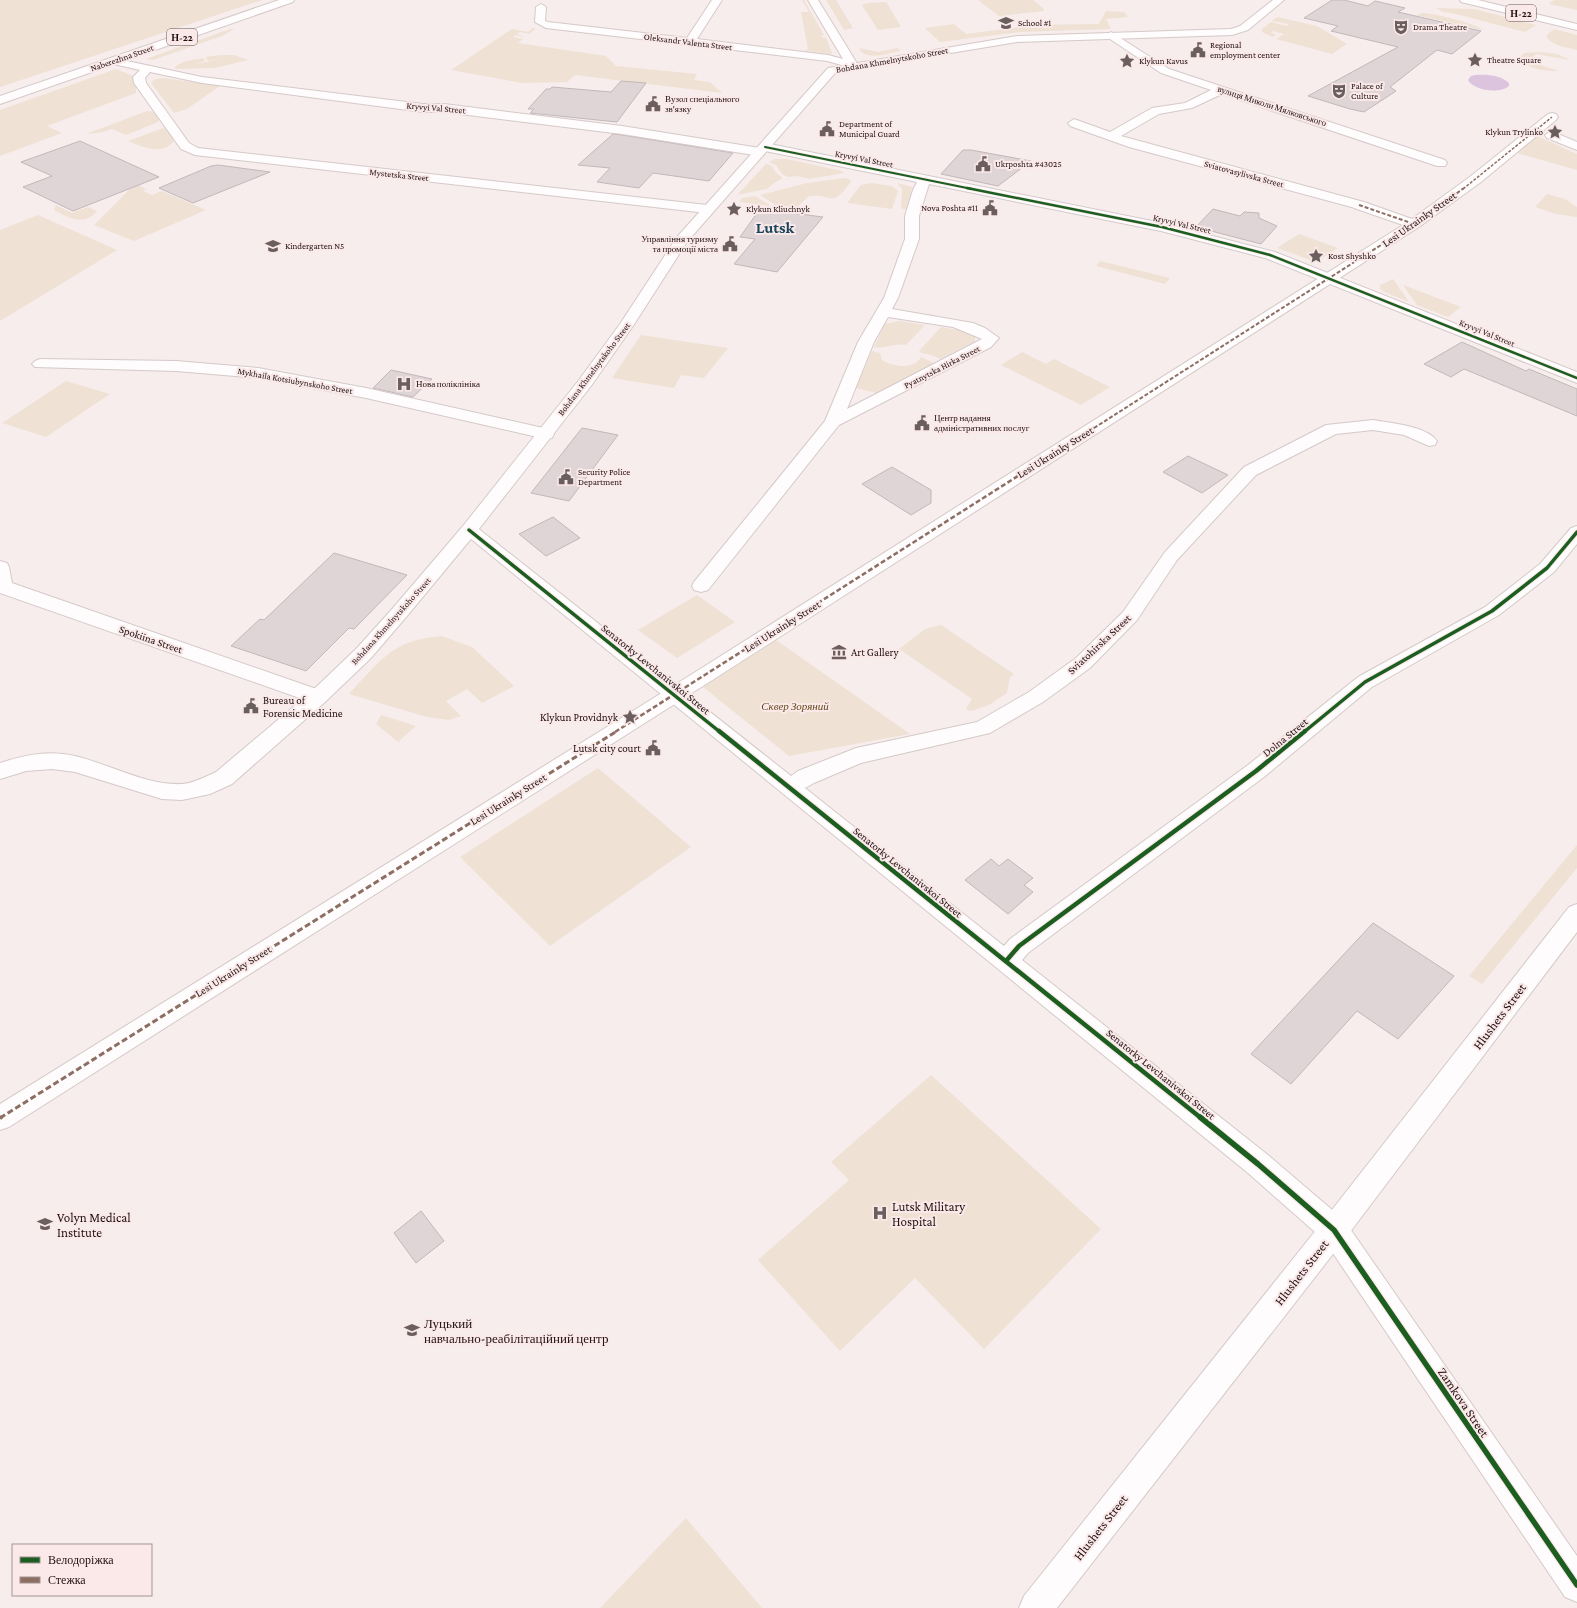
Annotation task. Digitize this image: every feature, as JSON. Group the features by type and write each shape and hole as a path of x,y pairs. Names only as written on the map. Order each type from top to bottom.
{"street":[{"name":"Naberezhna Street","path":"0,100 289,0"},
{"path":"690,42 717,0"},
{"path":"813,0 852,66"},
{"name":"Bohdana Khmelnytskoho Street","path":"0,771 26,763 52,761 75,764 162,790 182,792 202,788 224,778 318,697 364,653 469,530 585,384 626,326 682,240 707,209 762,150 826,75 839,68 1017,39 1232,32 1244,28 1280,0"},
{"name":"Н-22","path":"1465,0 1577,27"},
{"name":"Oleksandr Valenta Street","path":"541,7 540,22 543,24 828,58 852,66"},
{"name":"вулиця Миколи Мялковського","path":"1111,36 1159,68 1441,162"},
{"name":"Kryvyi Val Street","path":"113,61 202,80 423,108 444,108 622,130 762,150 925,179 1188,233 1270,255 1577,378"},
{"name":"Mystetska Street","path":"147,69 140,77 140,83 185,146 192,150 707,209"},
{"path":"1110,137 1156,111 1188,106 1222,89"},
{"name":"Lesi Ukrainky Street","path":"0,1118 674,694 1414,224 1476,179 1552,117"},
{"name":"Sviatovasylivska Street","path":"1074,123 1110,137 1359,205 1414,224"},
{"path":"1551,135 1577,146"},
{"name":"Pyatnytska Hirka Street","path":"701,586 833,422 866,342 891,298 912,238 912,216 919,190 925,179"},
{"name":"Pyatnytska Hirka Street","path":"833,422 986,344 991,338 982,331 966,325 903,317 883,311"},
{"name":"Mykhaila Kotsiubynskoho Street","path":"40,364 198,367 258,373 361,392 546,434"},
{"name":"Sviatohirska Street","path":"789,788 806,777 856,756 983,728 1036,697 1083,663 1130,616 1171,556 1250,471 1332,429 1373,425 1408,431 1429,441"},
{"name":"Senatorky Levchanivskoi Street","path":"469,530 1252,1159 1334,1230"},
{"name":"Dolna Street","path":"1006,961 1019,946 1256,772 1365,682 1492,611 1547,568 1577,532"},
{"name":"Spokiina Street","path":"0,567 3,588 318,697"},
{"name":"Hlushets Street","path":"1036,1608 1334,1230 1577,914"},
{"name":"Zamkova Street","path":"1334,1230 1577,1585"}],"green space":[{"path":"0,0 262,0 0,87"},
{"path":"802,0 804,0 824,35 821,36 826,38 832,53 805,51 808,49 801,12 809,12"},
{"path":"826,0 836,0 853,28 844,30"},
{"path":"978,0 1033,0 1043,8 1044,11 999,16"},
{"path":"1554,0 1577,0 1577,10 1549,4"},
{"path":"886,2 901,27 878,30 862,5 867,3"},
{"path":"1436,8 1474,9 1536,25 1525,32 1443,12"},
{"path":"1106,11 1124,12 1128,17 1106,19 1111,29 1021,32 940,42 925,28 954,24 966,34 1028,26 1026,25 1099,24"},
{"path":"1423,13 1464,22 1483,30 1416,15"},
{"path":"1277,17 1317,26 1347,44 1332,54 1276,39 1284,34 1273,31 1271,33 1276,34 1273,37 1262,32 1262,29 1271,22 1287,26 1289,24 1272,21"},
{"path":"533,28 536,28 530,34 520,32 517,34 526,37 516,35 513,37 523,39 518,43 606,56 616,66 697,74 694,80 710,82 722,93 575,75 567,82 522,83 451,70 512,29 528,32"},
{"path":"230,29 234,29 222,36 153,60 146,59"},
{"path":"1554,29 1577,35 1577,50 1560,46 1548,39 1546,36"},
{"path":"859,48 878,52 897,48 901,51 872,56 862,52"},
{"path":"1539,52 1557,54 1570,60 1536,54 1528,61 1559,71 1554,71 1537,69 1522,62 1519,58 1524,53"},
{"path":"234,55 248,60 215,68 175,69 175,67 181,63 192,60 203,58 205,61 194,64 224,59 208,61 206,57"},
{"path":"116,69 135,77 136,93 47,126 62,133 0,156 0,110"},
{"path":"164,78 220,86 187,109 174,113 151,83 155,79"},
{"path":"147,111 154,112 159,119 158,122 126,135 112,129 103,132 86,134"},
{"path":"163,128 167,129 174,141 169,146 164,148 146,148 128,141"},
{"path":"1537,136 1577,154 1577,170 1517,153"},
{"path":"775,159 787,159 842,171 844,173 809,179 798,176 788,177 782,174 776,165 769,162"},
{"path":"766,164 772,166 776,173 783,178 767,189 737,195"},
{"path":"844,178 849,179 851,182 835,198 809,196 797,207 777,206 760,195 807,183"},
{"path":"872,183 892,186 898,191 892,209 847,203 861,185"},
{"path":"897,183 912,187 907,209 902,209 901,207 902,189"},
{"path":"135,184 146,189 143,191 152,195 162,191 206,210 134,241 94,225"},
{"path":"1547,194 1565,199 1577,207 1577,217 1556,214 1535,207"},
{"path":"755,196 771,206 739,202 742,198"},
{"path":"56,205 72,213 88,207 97,211 87,219 76,220 54,210"},
{"path":"38,215 117,250 0,321 0,230"},
{"path":"1299,234 1338,248 1316,262 1277,248"},
{"path":"1100,261 1170,278 1165,284 1096,266"},
{"path":"1393,279 1409,302 1379,289 1381,287 1379,286"},
{"path":"1403,285 1461,307 1448,317 1417,305"},
{"path":"899,321 925,325 906,345 874,347 885,324"},
{"path":"941,327 965,331 975,337 975,341 940,359 921,353 919,351"},
{"path":"641,335 728,348 704,378 681,375 674,388 612,378"},
{"path":"872,351 880,353 882,360 897,366 908,366 914,364 921,357 934,363 876,393 856,388"},
{"path":"1022,352 1046,364 1054,359 1110,387 1081,405 1001,365"},
{"path":"66,381 110,394 46,437 2,423"},
{"path":"697,595 735,622 677,658 638,630"},
{"path":"941,625 1014,674 1010,677 1007,693 989,705 971,711 966,709 972,699 899,649 925,629"},
{"path":"442,636 472,647 514,686 482,703 467,689 446,701 461,716 449,720 427,717 349,694 389,653 411,642 425,638"},
{"name":"Сквер Зоряний","path":"776,640 910,734 789,756 703,687"},
{"path":"381,715 416,726 398,742 376,724"},
{"path":"598,768 691,847 550,946 460,857"},
{"path":"1577,845 1577,868 1482,984 1469,976"},
{"path":"931,1075 1101,1229 984,1349 915,1278 840,1351 758,1260 849,1180 831,1162"},
{"path":"686,1518 762,1608 600,1608"}],"shaded area":[{"path":"1489,75 1497,77 1509,83 1509,86 1494,91 1481,89 1471,84 1468,80 1471,76"}],"building":[{"path":"1332,0 1344,0 1368,6 1375,1 1405,8 1398,12 1481,31 1452,54 1437,50 1390,87 1396,91 1364,112 1308,96 1398,47 1331,31 1338,26 1304,18"},
{"path":"621,81 646,83 617,122 530,113 534,109 528,109 546,89 550,89 552,87 611,92"},
{"path":"613,134 733,153 709,181 653,173 639,188 597,182 610,168 578,165"},
{"path":"80,141 159,177 73,211 23,187 52,176 21,162"},
{"name":"Ukrposhta #43025","path":"963,150 971,150 1031,161 998,186 941,174"},
{"path":"218,165 270,172 193,203 159,188 211,166"},
{"path":"760,209 823,217 777,272 734,264 755,239 740,237"},
{"path":"1213,209 1240,216 1244,212 1259,213 1259,218 1277,226 1261,244 1196,227"},
{"path":"1462,342 1526,371 1529,369 1577,389 1577,416 1464,369 1451,377 1424,364"},
{"name":"Нова поліклініка","path":"391,370 432,379 413,397 373,388"},
{"name":"Security Police Department","path":"582,428 618,435 569,501 531,493"},
{"path":"1188,456 1228,475 1202,493 1163,472"},
{"path":"892,467 931,490 931,503 911,515 862,484"},
{"path":"553,517 580,538 546,556 519,534"},
{"path":"334,553 407,575 354,629 349,628 306,671 231,646 260,619 264,620"},
{"path":"991,859 999,866 1008,859 1033,878 1024,885 1033,892 1008,914 965,880"},
{"path":"1373,923 1454,976 1398,1039 1357,1011 1291,1084 1251,1054"},
{"path":"421,1211 444,1241 416,1263 394,1233"}],"marked path":[{"path":"0,1118 696,681 1414,224 1476,179 1552,117"},
{"path":"1359,205 1414,224"}],"cycle path":[{"path":"765,147 1162,227 1270,255 1577,378"},
{"path":"469,530 1258,1164 1334,1230 1577,1585"},
{"path":"1006,961 1019,946 1256,771 1365,682 1492,611 1547,568 1577,532"}],"place":[{"name":"School #1","path":"1006,23"},
{"name":"Drama Theatre","path":"1401,27"},
{"name":"Regional employment center","path":"1198,50"},
{"name":"Theatre Square","path":"1475,60"},
{"name":"Klykun Kavus","path":"1127,61"},
{"name":"Palace of Culture","path":"1339,91"},
{"name":"Вузол спеціального зв'язку","path":"653,104"},
{"name":"Department of Municipal Guard","path":"827,129"},
{"name":"Klykun Trylinko","path":"1555,132"},
{"name":"Ukrposhta #43025","path":"983,164"},
{"name":"Nova Poshta #11","path":"990,208"},
{"name":"Klykun Kliuchnyk","path":"734,209"},
{"name":"Управління туризму та промоції міста","path":"730,244"},
{"name":"Kindergarten N5","path":"273,246"},
{"name":"Kost Shyshko","path":"1316,256"},
{"name":"Нова поліклініка","path":"404,384"},
{"name":"Центр надання адміністративних послуг","path":"922,423"},
{"name":"Security Police Department","path":"566,477"},
{"name":"Art Gallery","path":"839,652"},
{"name":"Bureau of Forensic Medicine","path":"251,706"},
{"name":"Klykun Providnyk","path":"630,717"},
{"name":"Lutsk city court","path":"653,748"},
{"name":"Lutsk Military Hospital","path":"880,1213"},
{"name":"Volyn Medical Institute","path":"45,1224"},
{"name":"Луцький навчально-реабілітаційний центр","path":"412,1330"}],"district":[{"name":"Lutsk","path":"775,227"}]}
